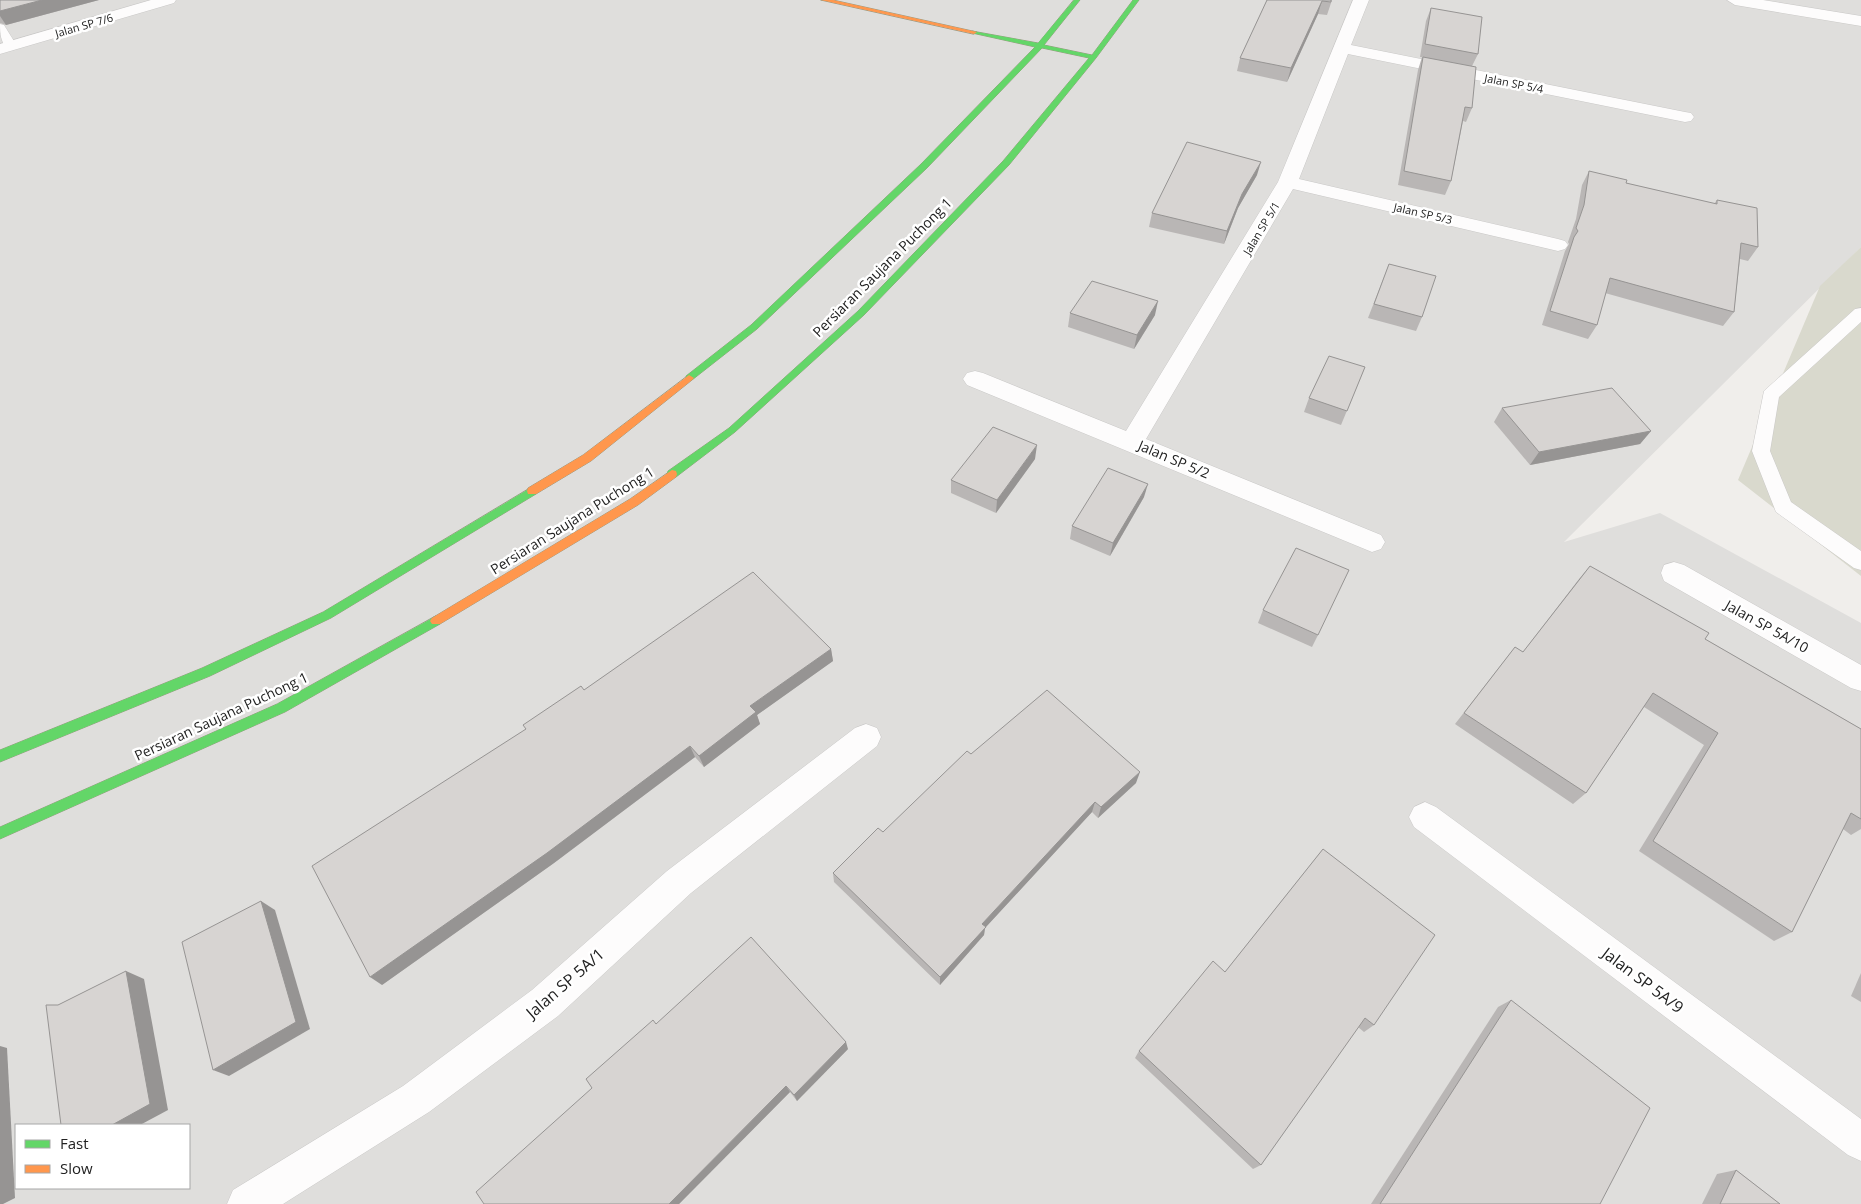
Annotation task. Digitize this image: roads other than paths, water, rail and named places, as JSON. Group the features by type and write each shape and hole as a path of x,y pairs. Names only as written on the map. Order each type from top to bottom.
{"street":[{"name":"Jalan SP 7/6","path":"6,47 168,0"},
{"path":"824,0 1094,57"},
{"path":"0,756 206,672 327,615 587,458 754,327 924,166 1039,46 1078,0"},
{"name":"Persiaran Saujana Puchong 1","path":"0,832 281,708 466,604 634,502 732,430 861,313 1006,162 1094,57 1136,0"},
{"name":"Jalan SP 5/1","path":"1132,442 1288,182 1361,0"},
{"path":"1735,0 1861,22"},
{"name":"Jalan SP 5/4","path":"1343,48 1685,117"},
{"name":"Jalan SP 5/3","path":"1288,182 1558,245"},
{"name":"Jalan SP 5/2","path":"975,379 1372,542"},
{"name":"Jalan SP 5A/10","path":"1674,573 1861,679"},
{"name":"Jalan SP 5A/1","path":"247,1204 416,1100 545,1003 679,882 866,737"},
{"name":"Jalan SP 5A/9","path":"1425,817 1861,1142"}],"lane":[{"path":"0,28 6,47"},
{"path":"1861,313 1770,395 1761,451 1784,507 1861,562"}]}
